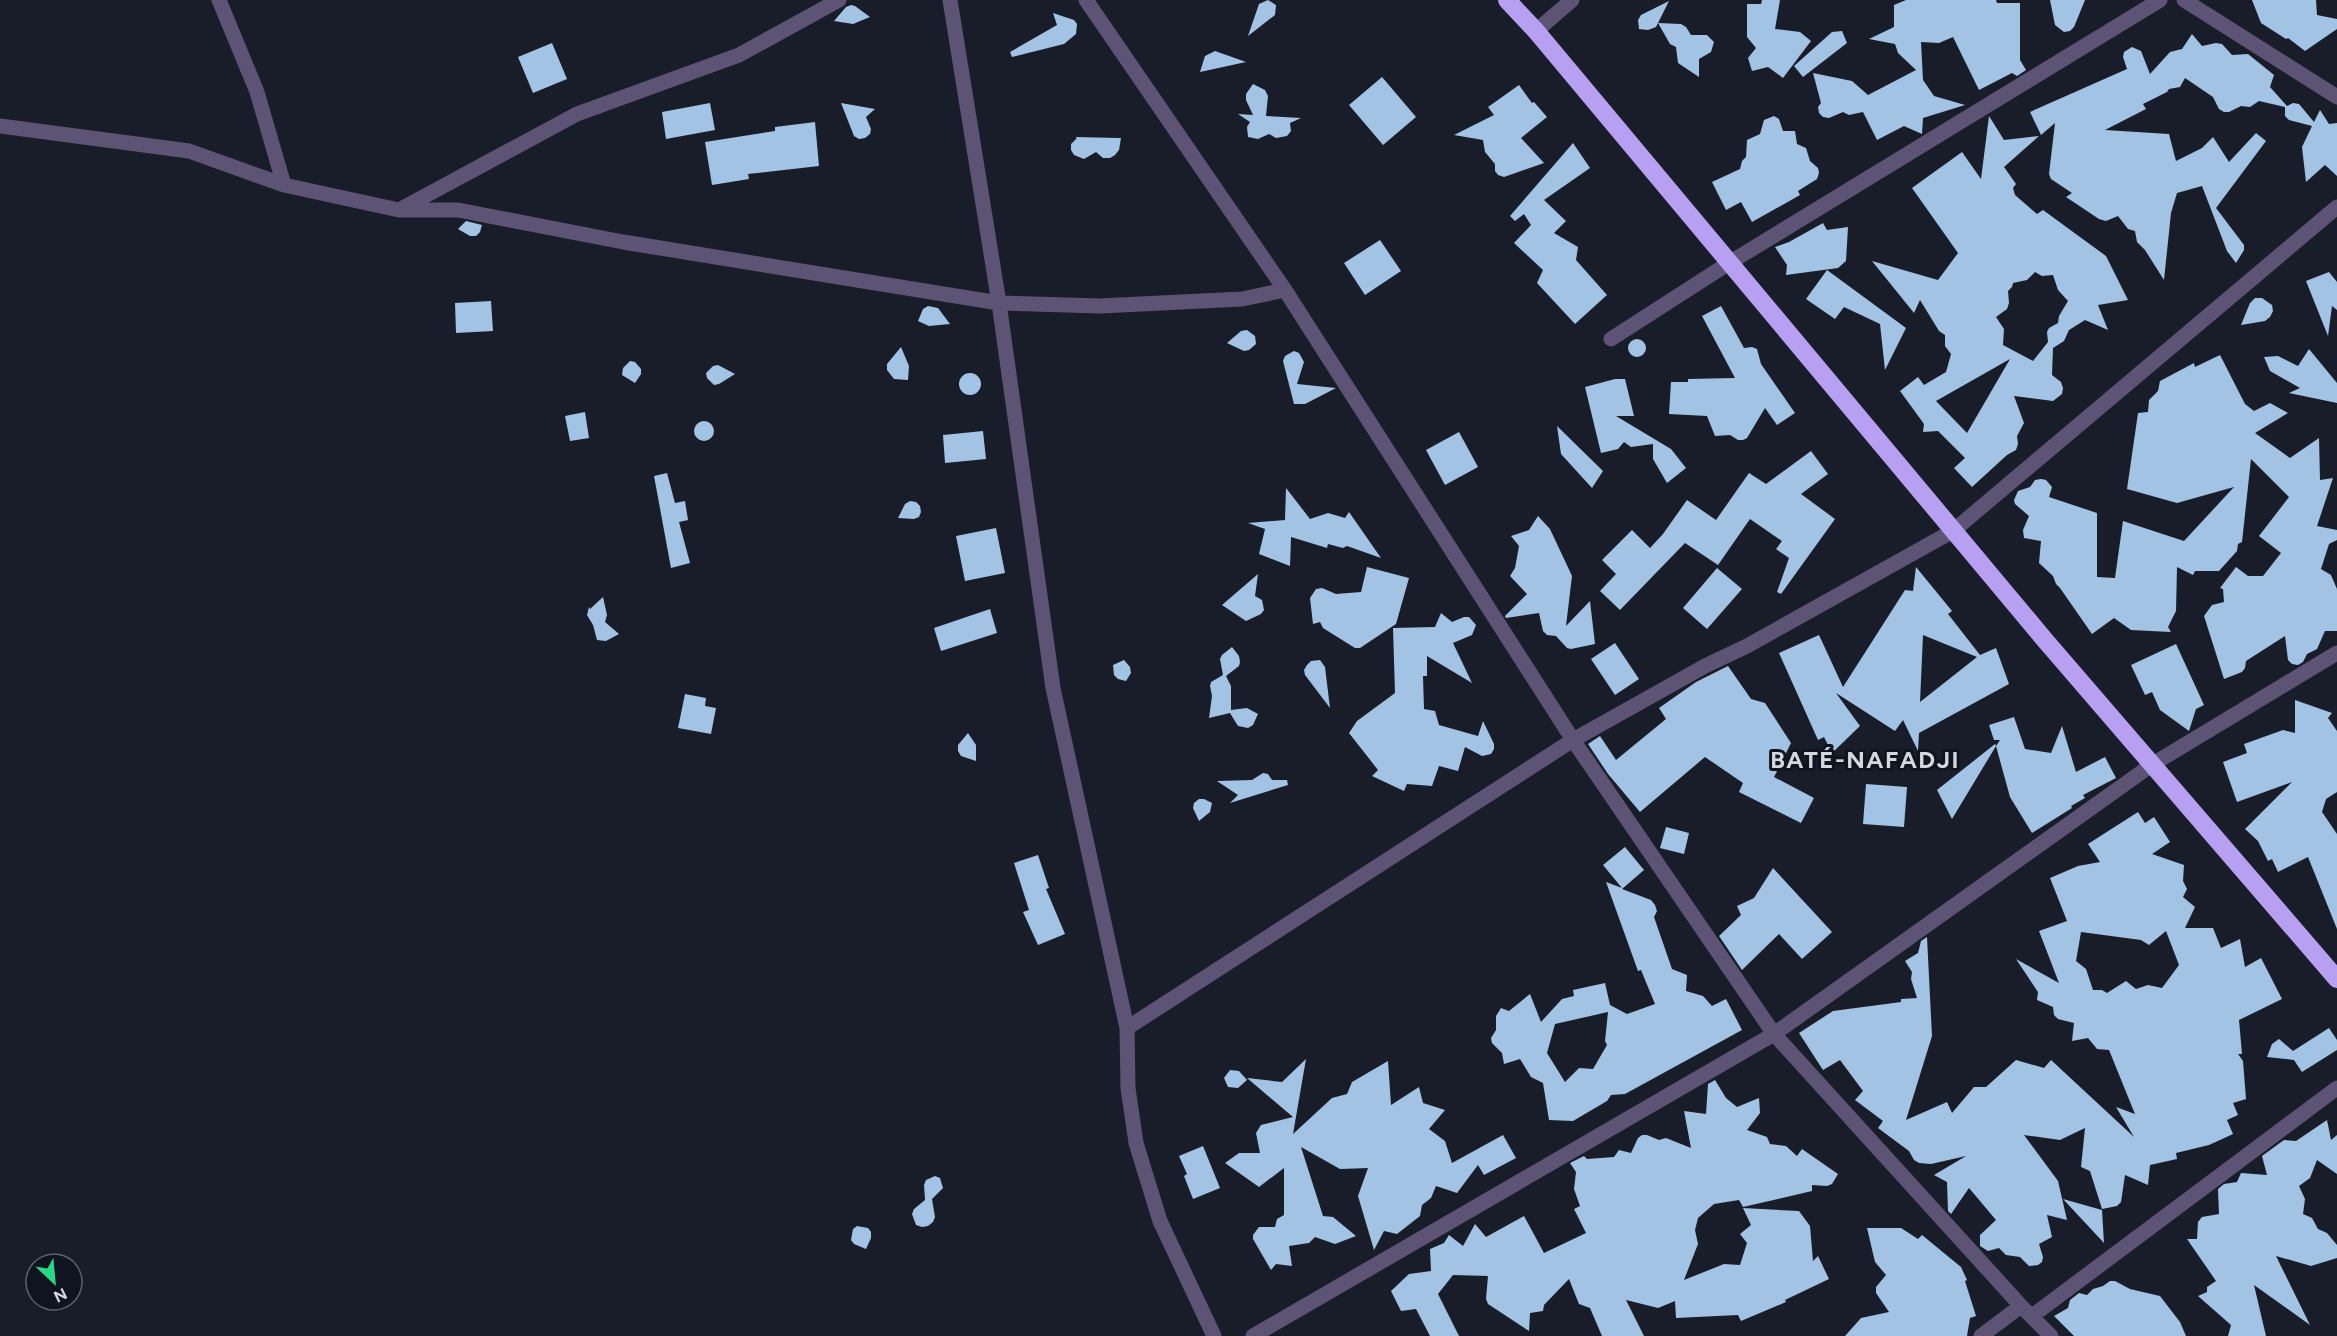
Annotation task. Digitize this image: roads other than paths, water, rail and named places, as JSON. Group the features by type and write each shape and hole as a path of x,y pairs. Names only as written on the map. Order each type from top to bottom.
{"highway":[{"path":"1507,0 1536,31 1953,531 2337,979"}],"street":[{"path":"219,0 257,92 285,185"},
{"path":"399,210 577,114 739,55 839,0"},
{"path":"950,0 999,303 1053,688 1127,1028 1128,1088 1136,1143 1160,1221 1214,1336"},
{"path":"1086,0 1285,290 1573,740 1774,1034 2051,1336"},
{"path":"1536,31 1572,0"},
{"path":"1611,339 1729,263 2160,0"},
{"path":"2184,0 2337,97"},
{"path":"0,126 189,151 285,185 399,210 458,210 623,242 999,303 1100,306 1242,299 1285,290"},
{"path":"1127,1028 1573,740 1706,666 1748,646 1953,531 2337,207"},
{"path":"1253,1336 1774,1034 2152,764 2337,653"},
{"path":"1981,1336 2026,1311 2337,1088"}],"district":[{"name":"BATÉ-NAFADJI","path":"1865,760"}]}
